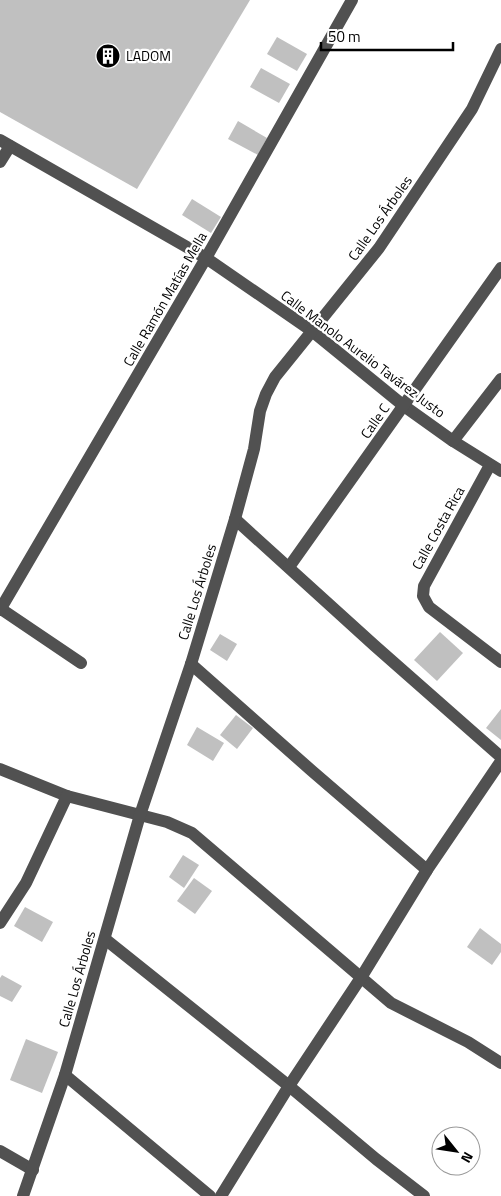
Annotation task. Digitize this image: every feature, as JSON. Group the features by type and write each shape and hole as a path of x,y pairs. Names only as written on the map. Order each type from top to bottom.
{"street":[{"name":"Calle Ramón Matías Mella","path":"0,610 206,258 352,0"},
{"name":"Calle Los Árboles","path":"23,1196 65,1075 140,815 191,664 235,519 254,449 260,411 266,394 275,377 379,248 472,109 501,49"},
{"name":"Calle Manolo Aurelio Tavárez Justo","path":"5,143 206,258 312,331 404,406 496,468"},
{"path":"0,162 5,143"},
{"name":"Calle C","path":"289,567 501,268"},
{"path":"453,440 501,379"},
{"name":"Calle Costa Rica","path":"496,468 424,586 424,596 429,607 501,662"},
{"path":"235,519 501,757"},
{"path":"0,610 81,664"},
{"path":"191,664 319,778 427,870"},
{"path":"221,1196 289,1086 362,976 427,870 501,761"},
{"path":"0,768 67,796 167,822 180,826 192,833 362,976 391,1003 468,1042 501,1063"},
{"path":"0,923 26,883 67,796"},
{"path":"105,939 424,1196"},
{"path":"65,1075 210,1196"},
{"path":"0,1151 33,1170"}],"building":[{"name":"LADOM","path":"0,0 250,0 137,189 0,112"},
{"path":"277,37 307,54 297,71 267,54"},
{"path":"261,68 290,84 279,103 250,87"},
{"path":"238,121 267,138 258,155 228,139"},
{"path":"192,199 221,217 211,233 182,215"},
{"path":"440,632 463,653 437,681 414,660"},
{"path":"220,634 237,644 227,661 210,650"},
{"path":"501,709 501,740 486,728"},
{"path":"236,715 253,728 237,749 220,735"},
{"path":"197,727 224,743 213,761 187,745"},
{"path":"183,855 199,865 184,888 169,877"},
{"path":"194,878 212,891 195,914 177,901"},
{"path":"25,907 53,922 42,942 14,926"},
{"path":"480,928 501,944 501,952 492,965 467,947"},
{"path":"2,975 22,986 12,1002 0,996 0,978"},
{"path":"26,1039 58,1052 42,1093 10,1080"}],"place":[{"name":"LADOM","path":"108,56"}]}
